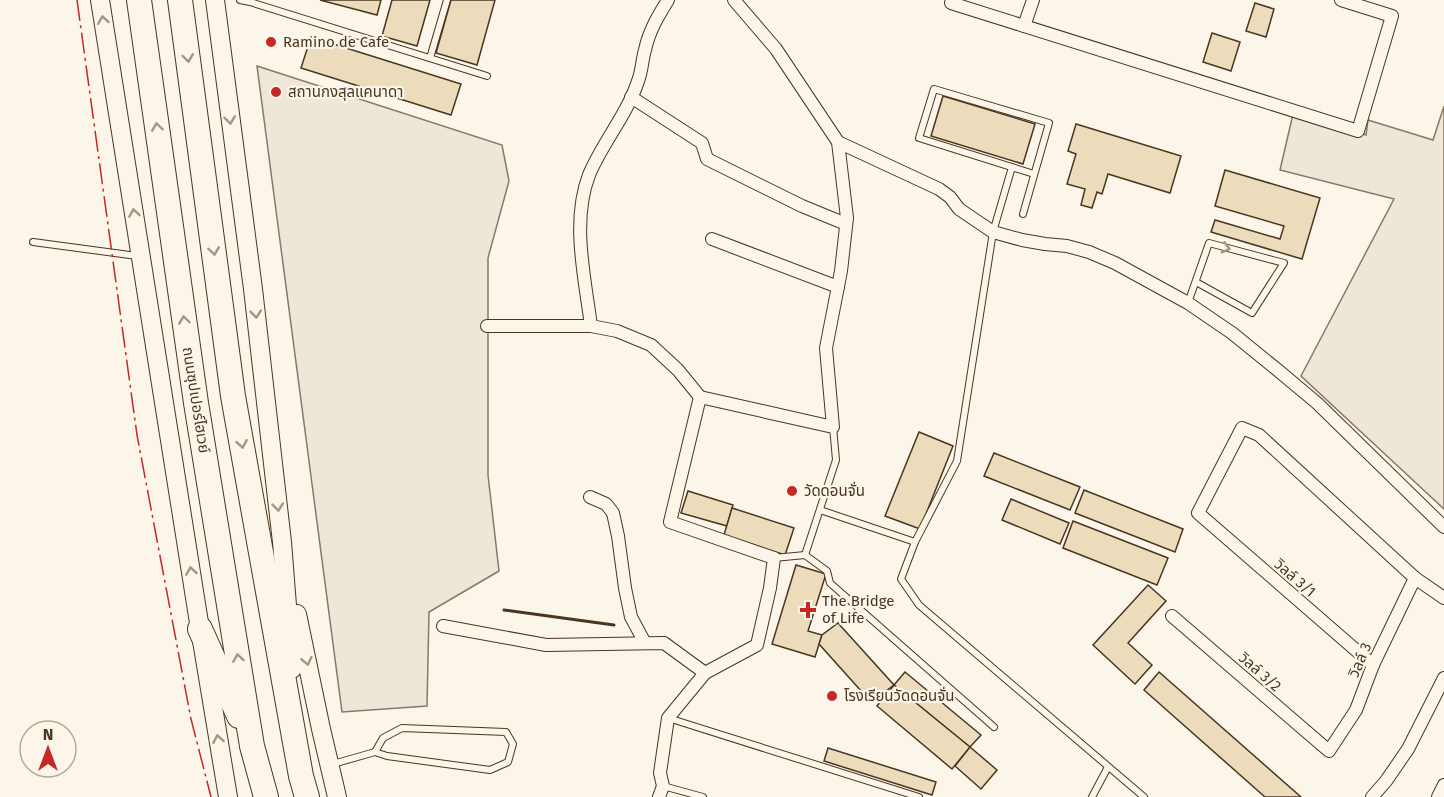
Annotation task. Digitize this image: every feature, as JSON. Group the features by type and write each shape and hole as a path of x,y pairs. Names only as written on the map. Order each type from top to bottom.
{"highway":[{"name":"ถนนซุปเปอร์ไฮเวย์","path":"139,0 195,403 252,746 266,797"},
{"path":"180,0 233,396 307,797"},
{"path":"200,629 252,746"}],"main road":[{"path":"100,0 228,797"},
{"path":"214,0 254,289 282,542 298,755"},
{"path":"282,542 337,797"}],"street":[{"path":"591,326 580,237 581,199 589,174 638,81 654,23 668,0"},
{"path":"487,326 591,326 617,331 651,345 678,370 700,397 833,427 826,348 841,271 847,218 837,142 776,49 734,0"},
{"path":"1024,26 1033,0"},
{"path":"951,3 1358,130 1392,16 1341,0"},
{"path":"631,97 702,143 707,159 802,206 846,224"},
{"path":"837,142 939,189 950,197 959,209 993,232 1022,240 1067,246 1089,252 1115,263 1188,303 1240,340 1317,403 1444,527"},
{"path":"712,239 838,287"},
{"path":"661,791 660,773 668,718 705,673 757,645 770,588 774,558 670,522 700,397"},
{"name":"วิลล์ 3/1","path":"1373,664 1198,513 1242,428 1259,435 1415,578"},
{"path":"590,497 606,504 613,513 631,616 645,643"},
{"path":"1415,578 1444,598"},
{"name":"วิลล์ 3","path":"1329,751 1356,710 1373,664 1415,578"},
{"name":"วิลล์ 3/2","path":"1172,616 1329,751"},
{"path":"443,626 546,645 664,643 705,673"},
{"path":"1372,797 1408,749 1444,678"},
{"path":"1438,797 1444,785"}],"lane":[{"path":"240,0 487,76"},
{"path":"430,58 447,0"},
{"path":"1023,214 1049,123 934,89 919,138 1034,174"},
{"path":"1012,168 993,232 957,461 915,542 901,579 919,605 1144,797"},
{"path":"33,242 141,257"},
{"path":"1188,303 1209,243 1284,263 1252,313 1196,282"},
{"path":"805,555 836,460 833,427"},
{"path":"820,510 915,542"},
{"path":"774,558 805,555 827,571 830,583 994,727"},
{"path":"668,718 919,797"},
{"path":"329,765 375,752 387,756 490,770 508,762 513,744 506,732 402,728 383,738 375,752"},
{"path":"1092,797 1108,767"},
{"path":"661,791 703,797"}],"shaded area":[{"path":"257,66 502,145 509,181 488,258 488,475 499,571 429,612 427,706 342,712"},
{"path":"1444,106 1444,509 1301,376 1394,199 1280,170 1293,114 1366,135 1368,120 1433,140"}],"building":[{"path":"320,0 381,0 377,15"},
{"path":"392,0 430,0 417,46 382,36"},
{"path":"451,0 495,0 477,65 436,53"},
{"path":"1255,3 1274,9 1266,37 1246,31"},
{"path":"1212,33 1240,42 1231,71 1203,62"},
{"path":"311,37 461,84 451,115 301,68"},
{"path":"943,96 1035,124 1023,164 931,136"},
{"path":"1076,124 1181,156 1170,193 1108,174 1102,194 1097,192 1092,208 1081,205 1085,189 1067,184 1076,154 1068,151"},
{"path":"1225,170 1320,198 1302,259 1211,232 1215,220 1280,239 1284,226 1215,206"},
{"path":"919,432 953,446 920,529 885,516"},
{"path":"994,453 1080,487 1070,510 984,476"},
{"path":"1084,490 1183,529 1175,552 1075,513"},
{"path":"688,491 733,505 727,526 681,513"},
{"path":"1011,499 1069,523 1060,544 1002,520"},
{"path":"732,508 794,528 785,555 724,535"},
{"path":"1073,521 1168,558 1157,585 1063,548"},
{"path":"796,565 826,574 808,631 822,635 815,657 772,644"},
{"path":"1148,585 1166,601 1128,643 1152,665 1135,684 1093,645"},
{"path":"838,623 894,685 871,702 819,644 822,635"},
{"path":"905,672 981,735 970,747 894,685"},
{"path":"1159,672 1301,797 1265,797 1144,690"},
{"path":"894,685 970,747 952,769 877,706"},
{"path":"970,747 997,770 981,789 955,766"},
{"path":"828,748 936,782 932,795 824,761"}],"wall":[{"path":"504,610 614,625"}],"power":[{"path":"77,0 137,435 191,719 211,797"}],"place":[{"name":"Ramino de Cafe","path":"271,42"},
{"name":"สถานกงสุลแคนาดา","path":"276,92"},
{"name":"วัดดอนจั่น","path":"792,491"},
{"name":"The Bridge of Life","path":"808,610"},
{"name":"โรงเรียนวัดดอนจั่น","path":"832,696"}]}
